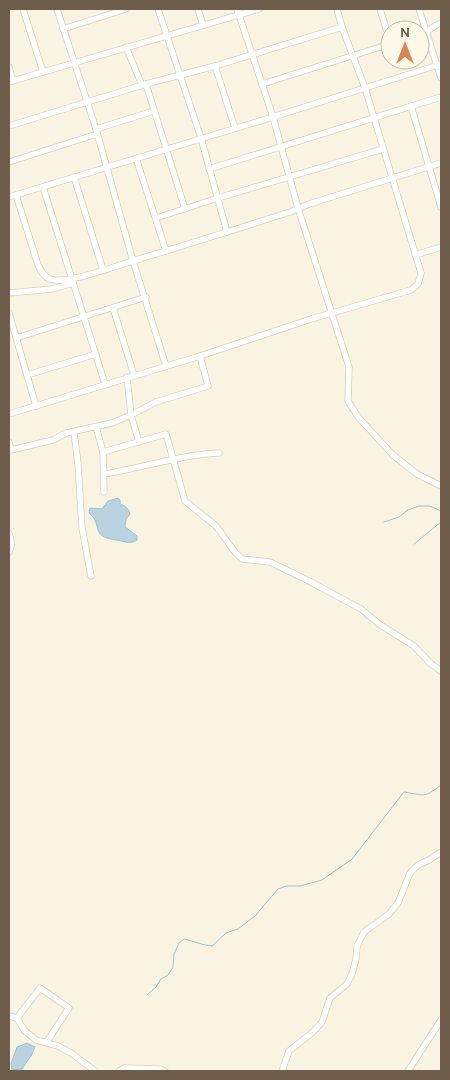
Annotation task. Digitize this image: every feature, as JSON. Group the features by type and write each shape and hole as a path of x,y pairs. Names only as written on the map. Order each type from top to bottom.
{"street":[{"path":"23,9 43,72"},
{"path":"57,9 87,101 133,261 166,366"},
{"path":"63,30 126,9"},
{"path":"158,9 201,138 227,232"},
{"path":"198,9 203,25"},
{"path":"9,67 11,81 167,36 238,12 259,9"},
{"path":"9,414 411,290 418,284 421,273 365,88 337,9"},
{"path":"238,12 273,117 298,208 349,367 348,401 359,418 393,455 417,474 441,486"},
{"path":"430,28 432,25 441,23"},
{"path":"9,126 144,84 215,66 342,27"},
{"path":"430,41 439,65 441,78"},
{"path":"126,47 154,110 185,208"},
{"path":"262,84 380,47"},
{"path":"73,281 50,279 42,274 11,195 43,187 439,65"},
{"path":"215,66 235,128"},
{"path":"209,169 441,97"},
{"path":"410,106 441,207"},
{"path":"9,162 154,110"},
{"path":"156,218 383,149"},
{"path":"136,158 166,250"},
{"path":"9,293 52,289 103,270 441,164"},
{"path":"74,177 103,270"},
{"path":"43,187 105,384"},
{"path":"415,255 441,247"},
{"path":"16,338 146,298"},
{"path":"113,308 134,375"},
{"path":"9,313 36,406"},
{"path":"27,375 96,354"},
{"path":"9,442 11,450 53,440 66,434 131,416 156,402 208,386 200,356"},
{"path":"127,377 131,416 139,442"},
{"path":"96,427 103,452 104,492"},
{"path":"74,432 82,528 91,576"},
{"path":"103,452 166,434 185,501 216,526 242,559 270,562 361,609 379,624 414,646 430,663 441,671"},
{"path":"104,474 173,458 219,453"},
{"path":"9,533 12,543 9,552"},
{"path":"282,1071 289,1050 313,1032 322,1022 330,998 347,984 356,959 357,946 364,932 389,914 398,903 410,873 418,865 441,852"},
{"path":"17,1018 40,988 69,1008 46,1043"},
{"path":"9,1016 17,1018 24,1030 36,1040 58,1046 95,1071"},
{"path":"408,1071 441,1020"},
{"path":"119,1071 124,1068 160,1069 165,1071"}],"water":[{"path":"118,498 120,504 126,507 130,514 126,519 125,527 137,536 137,540 126,542 102,536 96,522 89,513 90,508 102,509 108,501"},
{"path":"27,1043 35,1047 31,1056 22,1069 12,1070 11,1064 17,1047"}],"waterway":[{"path":"384,522 399,517 408,510 419,506 430,506 441,511"},
{"path":"414,544 441,522"},
{"path":"147,995 156,987 161,979 168,975 173,967 174,954 179,943 184,939 212,946 226,933 238,929 255,916 278,889 322,880 352,859 404,792 424,795 441,785"}]}
